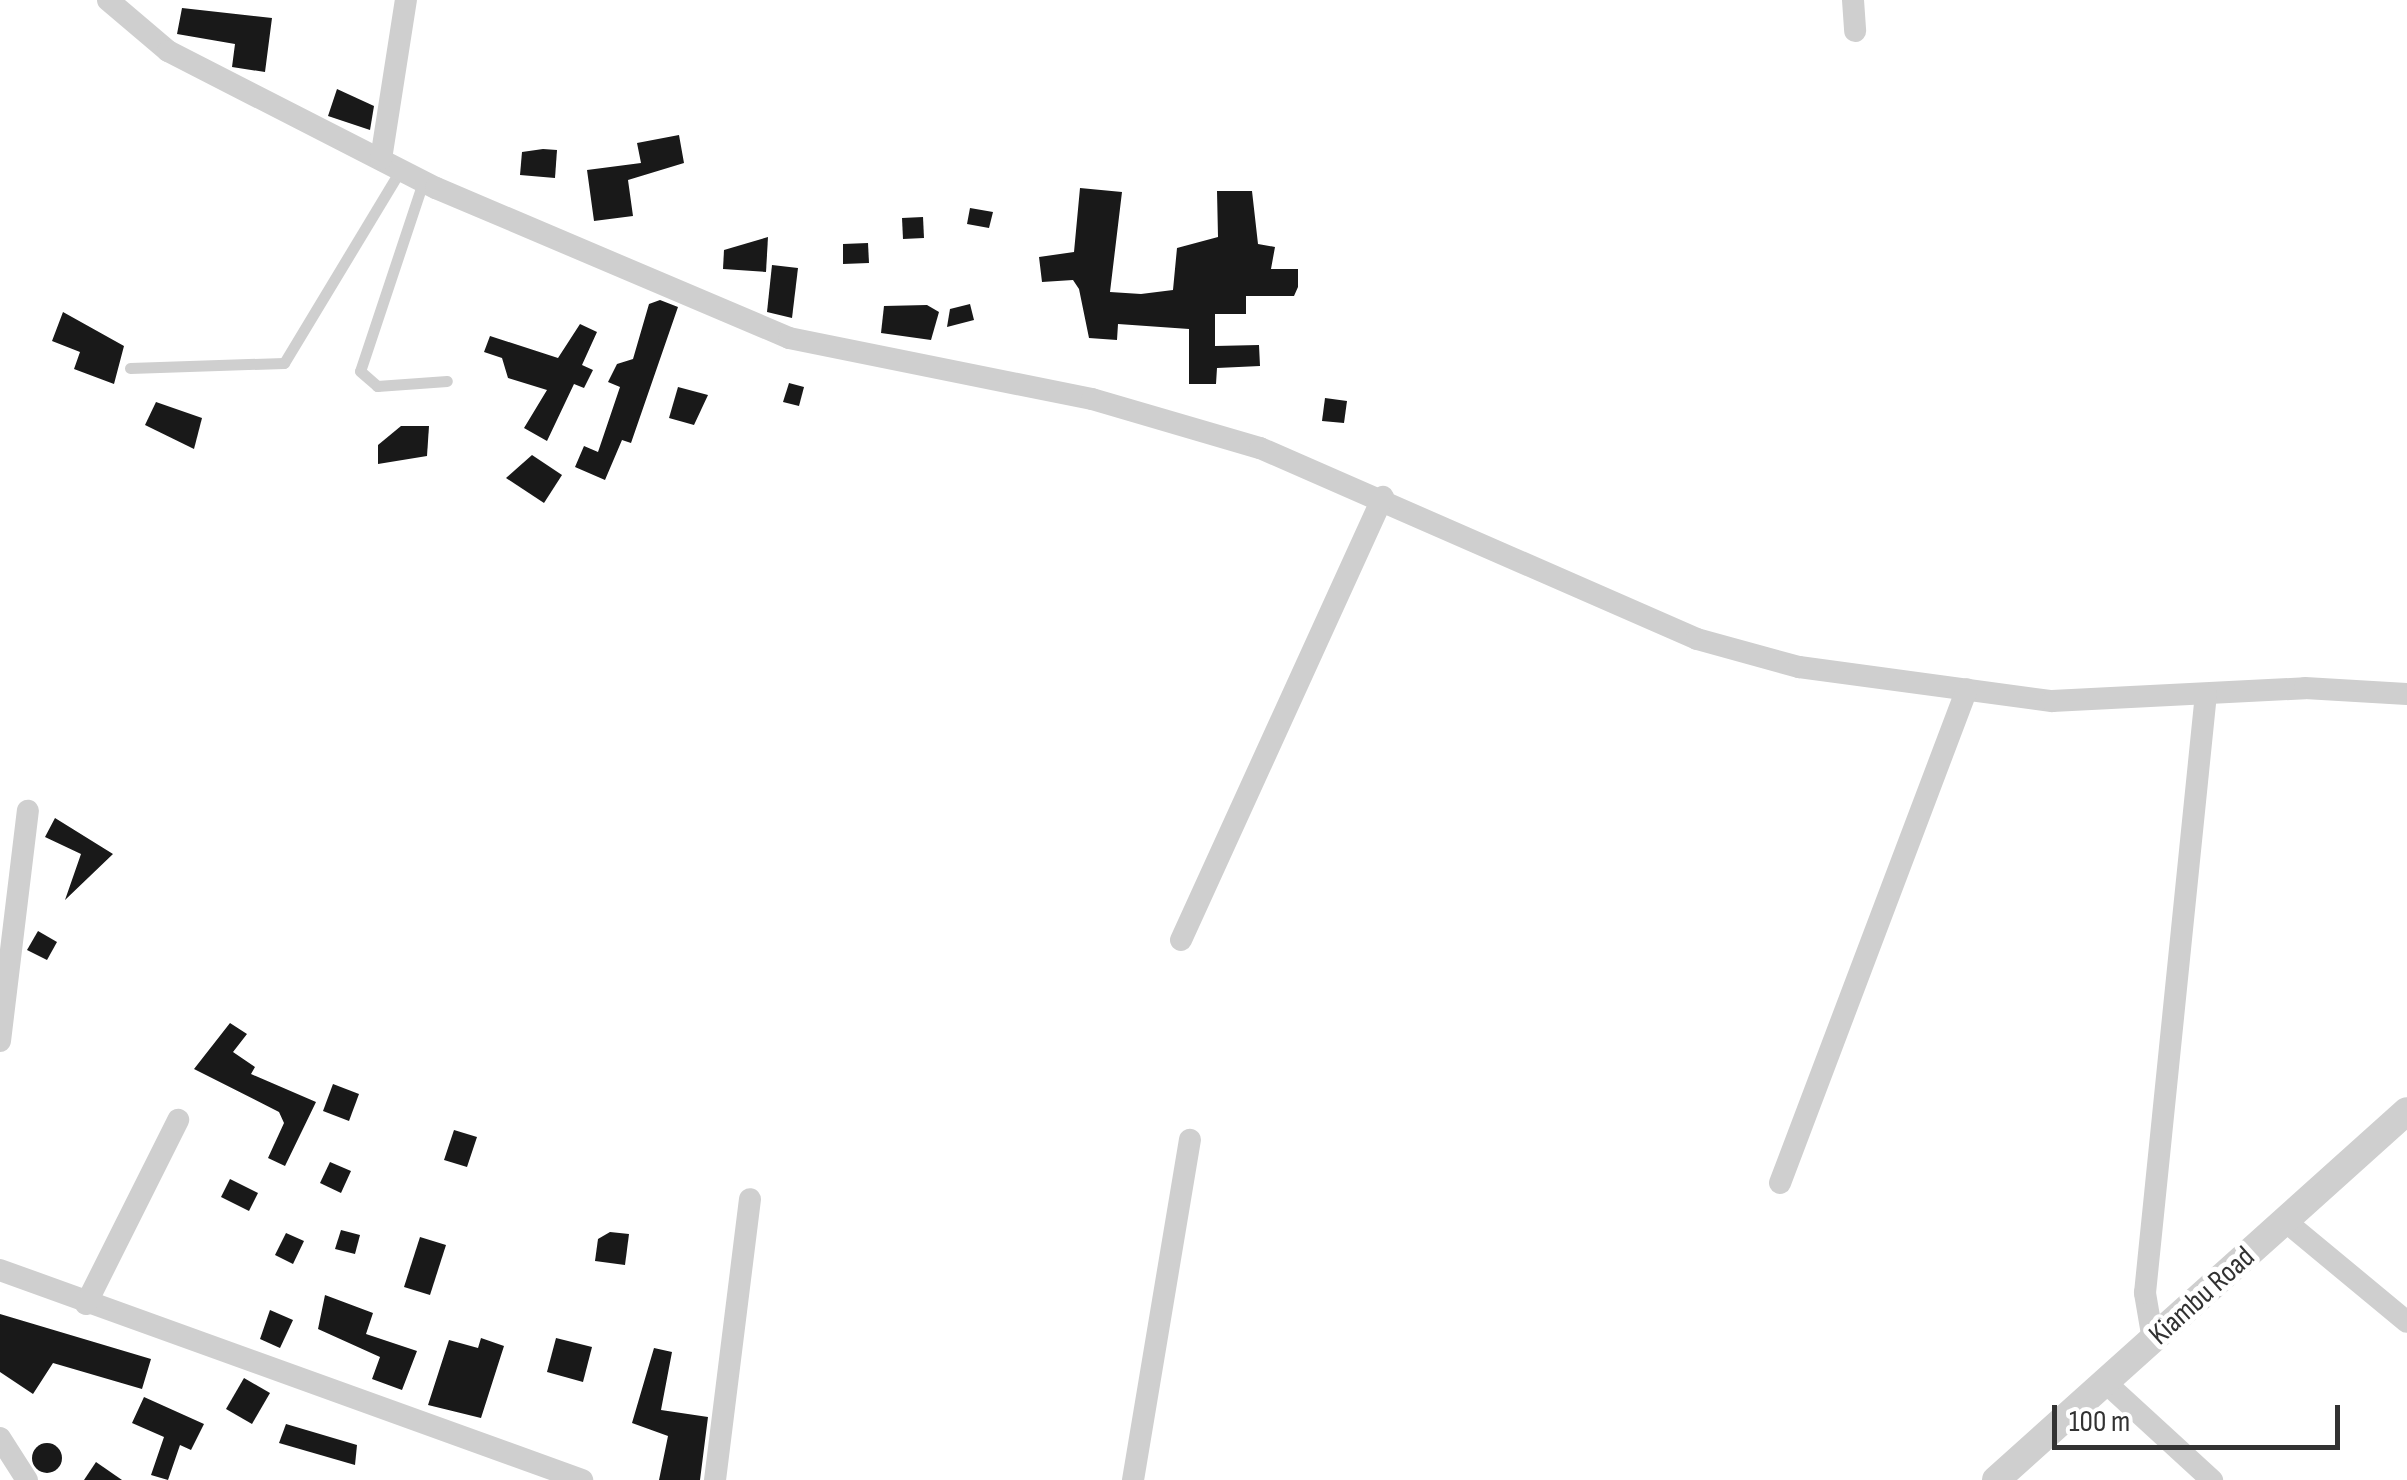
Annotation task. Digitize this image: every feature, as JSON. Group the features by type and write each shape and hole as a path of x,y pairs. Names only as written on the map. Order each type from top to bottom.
{"street":[{"path":"108,0 168,51 424,182 789,338 1092,399 1260,448 1383,497 1590,600 1697,640 1799,667 2052,701 2206,694 2407,694"},
{"path":"391,164 406,0"},
{"path":"1853,0 1855,31"},
{"path":"1181,940 1383,497"},
{"path":"1780,1184 1966,689"},
{"path":"2154,1340 2145,1294 2206,694"},
{"path":"0,1040 28,810"},
{"name":"Kiambu Road","path":"1996,1480 2407,1111"},
{"path":"86,1304 178,1120"},
{"path":"1133,1480 1190,1140"},
{"path":"715,1480 750,1200"},
{"path":"2284,1221 2407,1322"},
{"path":"0,1270 582,1480"},
{"path":"2106,1384 2212,1480"},
{"path":"0,1438 27,1480"}],"lane":[{"path":"130,368 284,363 391,164"},
{"path":"424,182 360,371 377,386 446,381"}],"building":[{"path":"182,8 272,18 265,72 232,67 235,44 177,34"},
{"path":"337,89 374,106 370,130 328,116"},
{"path":"679,135 684,163 628,180 633,216 594,221 587,170 641,163 637,143"},
{"path":"557,150 555,178 520,175 522,152"},
{"path":"1080,188 1122,192 1110,292 1141,294 1173,290 1177,248 1218,237 1217,191 1252,191 1258,244 1275,247 1271,269 1298,269 1298,287 1294,296 1246,296 1246,314 1215,314 1215,346 1259,345 1260,366 1217,368 1216,384 1189,384 1189,329 1118,324 1117,340 1089,338 1079,289 1073,280 1042,282 1039,257 1074,252"},
{"path":"970,208 993,212 989,228 967,224"},
{"path":"923,217 924,238 903,239 902,218"},
{"path":"768,237 766,272 723,269 724,250"},
{"path":"868,243 869,263 843,264 843,244"},
{"path":"772,265 798,268 792,318 767,312"},
{"path":"660,300 678,307 631,443 622,440 605,480 575,467 584,446 598,452 620,387 608,382 617,364 633,359 649,304"},
{"path":"970,304 974,320 947,327 950,309"},
{"path":"927,305 939,312 931,340 881,333 884,306"},
{"path":"63,312 124,346 114,384 74,369 80,352 52,341"},
{"path":"580,324 597,332 582,365 593,370 584,388 574,384 547,441 524,428 547,390 508,378 502,358 484,352 490,336 558,358"},
{"path":"789,383 804,387 799,406 783,402"},
{"path":"678,387 708,395 694,425 669,418"},
{"path":"1325,398 1347,401 1344,423 1322,421"},
{"path":"156,402 202,418 194,449 145,425"},
{"path":"401,426 429,426 427,456 378,464 378,445"},
{"path":"532,455 562,475 544,503 506,478"},
{"path":"55,818 113,854 65,900 81,854 45,837"},
{"path":"38,931 57,942 47,960 27,950"},
{"path":"230,1023 247,1034 233,1052 255,1067 251,1074 316,1102 285,1166 268,1158 284,1123 279,1112 194,1069"},
{"path":"333,1084 359,1094 349,1121 323,1111"},
{"path":"454,1130 477,1137 467,1167 444,1160"},
{"path":"330,1162 351,1171 341,1193 320,1183"},
{"path":"230,1179 258,1193 249,1211 221,1197"},
{"path":"341,1230 360,1235 355,1254 335,1249"},
{"path":"610,1232 629,1234 625,1265 595,1261 598,1239"},
{"path":"286,1233 304,1241 293,1264 275,1255"},
{"path":"420,1237 446,1245 430,1295 404,1287"},
{"path":"325,1295 373,1313 366,1334 417,1351 402,1390 372,1379 380,1357 318,1329"},
{"path":"270,1310 293,1320 280,1348 260,1339"},
{"path":"0,1314 151,1359 142,1389 53,1363 33,1394 0,1372"},
{"path":"481,1338 504,1346 481,1418 428,1405 449,1340 478,1348"},
{"path":"556,1338 592,1347 583,1382 547,1372"},
{"path":"654,1348 672,1352 661,1410 708,1417 700,1480 659,1480 668,1436 632,1423"},
{"path":"244,1378 270,1393 252,1424 226,1409"},
{"path":"144,1397 204,1424 191,1450 180,1445 168,1480 151,1475 164,1437 132,1423"},
{"path":"286,1424 357,1445 355,1465 279,1443"},
{"path":"47,1443 61,1452 62,1458 53,1472 47,1473 33,1464 32,1458 41,1444"},
{"path":"96,1462 122,1480 84,1480"}]}
